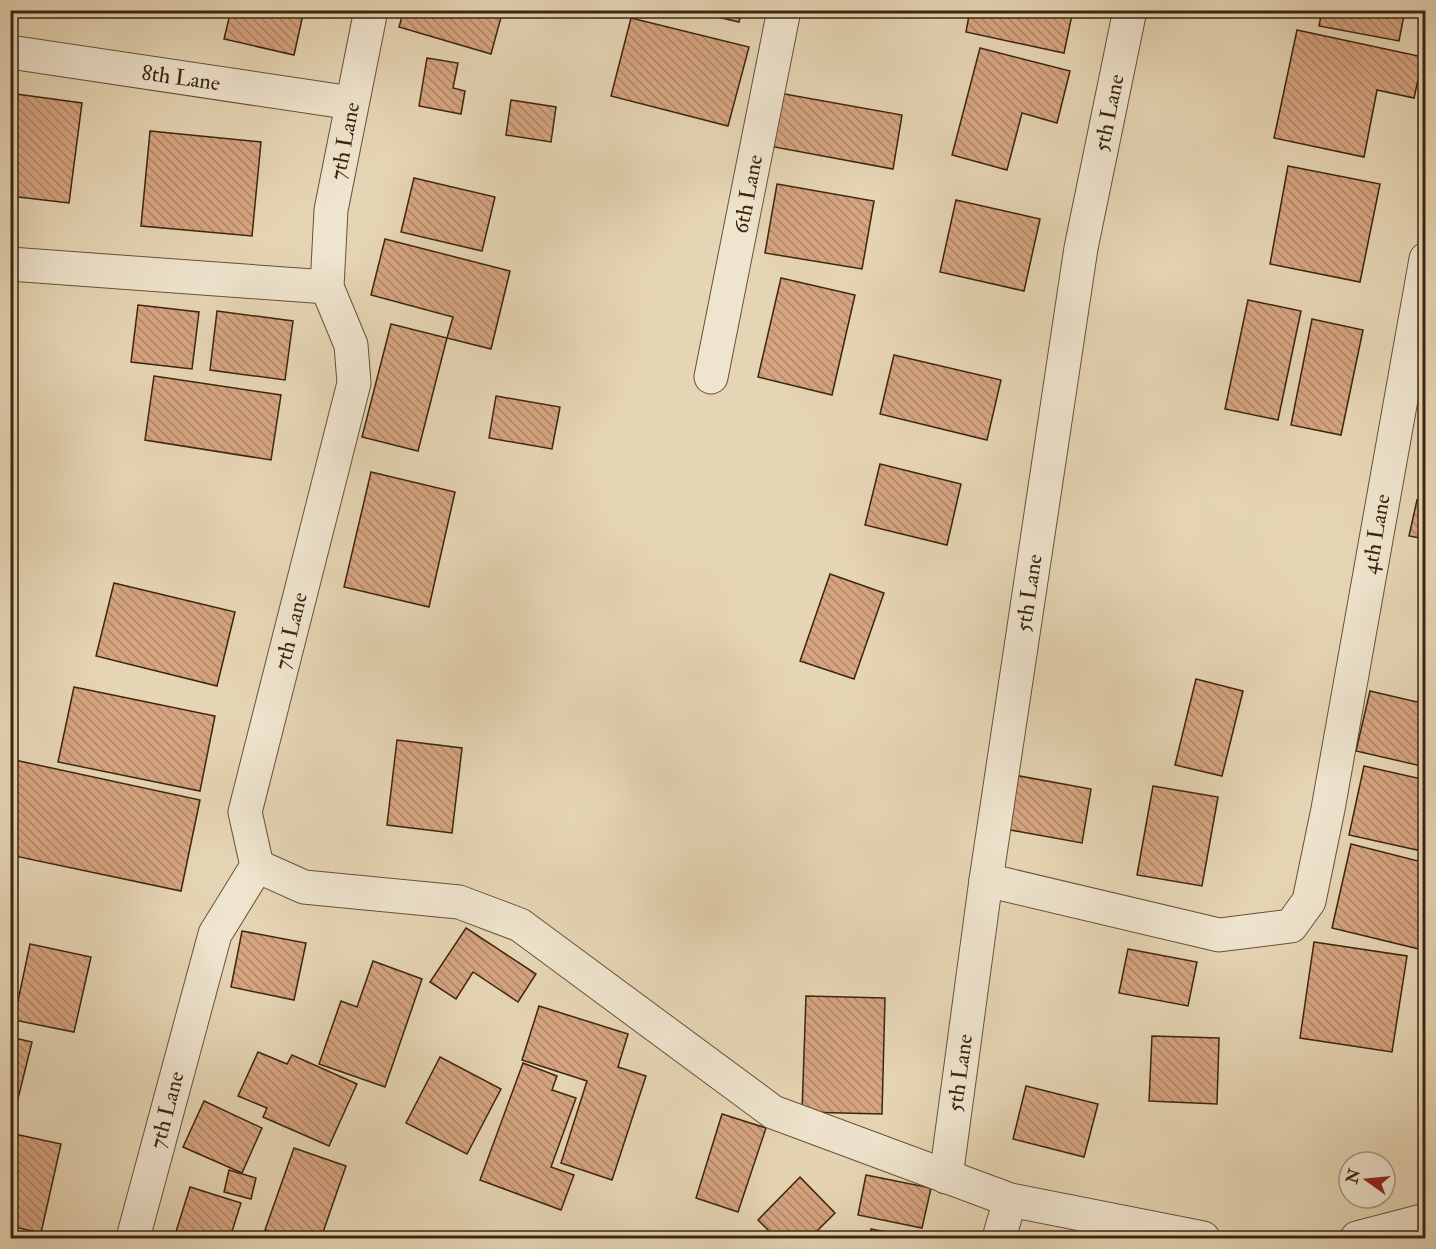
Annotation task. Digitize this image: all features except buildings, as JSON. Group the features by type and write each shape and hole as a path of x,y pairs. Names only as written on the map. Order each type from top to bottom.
{"street":[{"name":"7th Lane","path":"133,1239 215,934 256,866 245,812 354,383 351,345 327,287 331,210 370,10"},
{"name":"6th Lane","path":"711,377 784,10"},
{"name":"5th Lane","path":"946,1178 986,880 1082,248 1130,10"},
{"name":"8th Lane","path":"10,52 352,103"},
{"name":"4th Lane","path":"986,880 1219,935 1291,926 1309,901 1328,809 1425,259"},
{"path":"10,264 327,287"},
{"path":"256,866 304,887 459,902 520,925 773,1112 1010,1200 1203,1239"},
{"path":"999,1239 1010,1200"},
{"path":"1357,1239 1425,1220"}]}
